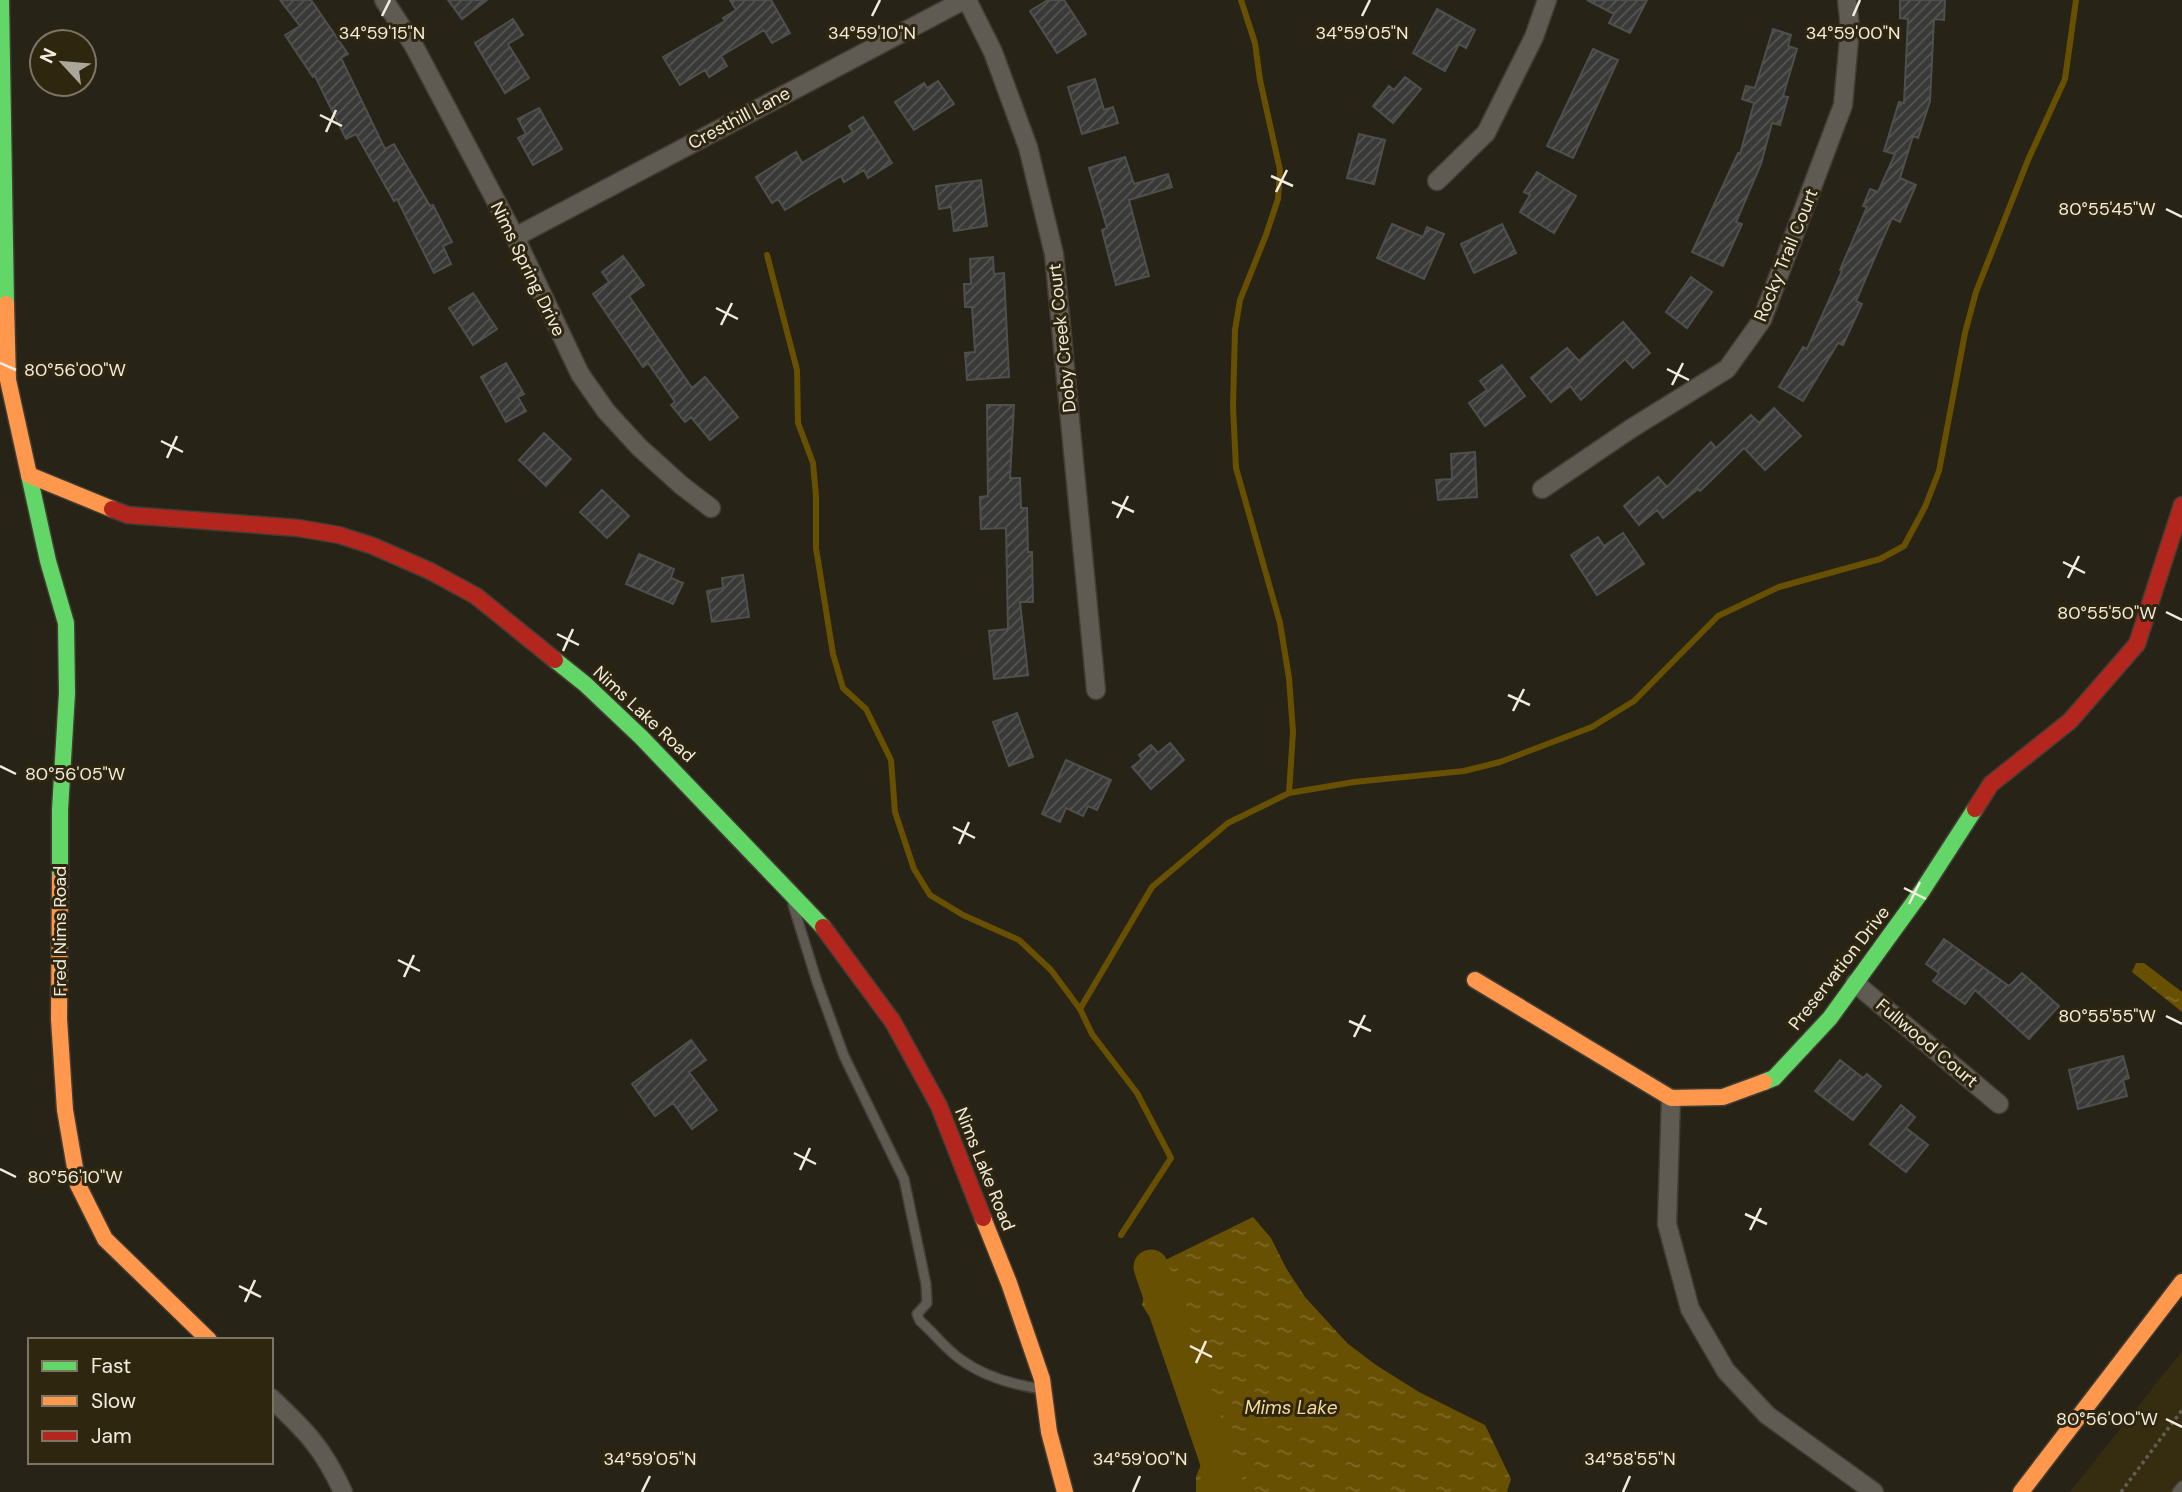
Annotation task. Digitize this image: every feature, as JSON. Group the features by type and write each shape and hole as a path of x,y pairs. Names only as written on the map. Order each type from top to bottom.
{"street":[{"path":"1,0 8,380 29,475"},
{"name":"Nims Spring Drive","path":"384,0 414,46 514,237 580,374 606,411 639,447 711,508"},
{"name":"Cresthill Lane","path":"514,237 965,0"},
{"name":"Doby Creek Court","path":"965,0 993,52 1028,147 1054,254 1096,690"},
{"path":"1437,181 1486,133 1534,37 1547,0"},
{"name":"Rocky Trail Court","path":"1542,489 1632,428 1727,369 1762,320 1843,105 1850,28 1847,0"},
{"name":"Nims Lake Road","path":"29,475 128,515 298,528 339,534 430,571 476,596 585,684 694,788 816,917 893,1022 939,1106 1004,1270 1042,1379 1049,1432 1065,1492"},
{"name":"Fred Nims Road","path":"29,475 48,561 66,623 67,693 60,810 59,1019 65,1110 78,1185 105,1239 207,1338"},
{"name":"Preservation Drive","path":"1671,1098 1723,1097 1774,1078 1830,1018 1922,891 1991,784 2070,721 2137,644 2182,505"},
{"path":"1475,981 1671,1098 1667,1224 1690,1309 1726,1371 1767,1415 1874,1492"},
{"name":"Fullwood Court","path":"1855,983 1998,1104"},
{"path":"2021,1492 2182,1282"},
{"path":"273,1400 308,1433 330,1464 343,1492"}],"lane":[{"path":"787,888 844,1056 904,1180 926,1284 927,1303 917,1314 920,1321 961,1360 1023,1387 1043,1389"},
{"path":"2177,1492 2182,1486"}],"path":[{"path":"2121,1492 2182,1410"}],"shaded area":[{"path":"2182,1351 2182,1492 2070,1492"}],"water":[{"path":"2136,963 2144,963 2182,992 2182,1012 2132,972"},
{"name":"Mims Lake","path":"1253,1217 1271,1238 1305,1297 1347,1343 1419,1392 1485,1425 1511,1479 1507,1492 1196,1492 1196,1477 1207,1449 1205,1403 1142,1305 1151,1267"}],"building":[{"path":"280,0 311,0 348,54 341,58 385,149 394,144 430,206 433,205 452,242 443,246 451,264 434,273 397,199 394,201 356,134 346,139 315,76 313,77 285,35 300,26"},
{"path":"448,0 487,0 462,19"},
{"path":"730,0 771,0 790,33 772,43 764,30 721,56 727,66 709,77 705,70 680,85 663,57 725,21 723,18 736,10"},
{"path":"1048,0 1064,0 1086,34 1057,53 1030,11"},
{"path":"1587,0 1647,0 1630,33 1609,23 1614,14"},
{"path":"1900,0 1945,0 1944,20 1934,19 1930,101 1918,138 1913,136 1900,178 1916,185 1900,222 1892,218 1856,301 1862,304 1843,345 1838,343 1803,401 1779,387 1803,347 1807,349 1842,271 1840,270 1867,207 1863,206 1870,189 1878,192 1895,154 1884,151 1899,102 1904,103 1908,19 1900,18"},
{"path":"1437,9 1475,30 1466,48 1459,44 1445,71 1413,53"},
{"path":"513,19 523,35 508,44 529,78 505,93 475,43"},
{"path":"1773,29 1791,35 1788,46 1797,49 1783,96 1788,97 1780,125 1772,123 1761,164 1736,222 1742,224 1723,266 1692,252 1738,153 1740,154 1754,103 1742,99 1746,86 1755,88"},
{"path":"1593,49 1618,60 1573,158 1547,146"},
{"path":"1405,77 1421,89 1393,123 1373,106 1389,86 1394,90"},
{"path":"1095,79 1104,110 1113,107 1118,123 1082,134 1068,87"},
{"path":"938,81 954,104 914,130 895,102 924,83 927,88"},
{"path":"539,108 562,149 533,165 518,138 526,134 518,119"},
{"path":"863,117 892,163 868,178 864,170 844,182 841,176 785,210 778,199 772,203 756,177 796,152 802,163 853,132 849,126"},
{"path":"1359,134 1385,140 1374,184 1347,178"},
{"path":"1125,157 1134,184 1168,174 1172,187 1129,200 1149,276 1116,285 1102,230 1107,228 1089,168"},
{"path":"1537,172 1576,196 1554,233 1520,212 1530,195 1524,192"},
{"path":"981,180 987,226 954,231 951,207 939,209 936,186"},
{"path":"1392,224 1423,237 1427,227 1444,234 1424,279 1377,258"},
{"path":"1502,224 1516,253 1474,273 1461,244"},
{"path":"623,256 644,285 629,296 692,388 705,377 738,417 710,440 691,417 685,422 671,405 675,402 648,363 643,367 593,294 609,282 602,272"},
{"path":"993,257 994,274 1004,273 1009,377 967,380 965,353 975,352 972,307 965,307 964,284 971,284 970,259"},
{"path":"1691,277 1712,292 1687,328 1666,312"},
{"path":"473,293 497,329 473,345 449,308"},
{"path":"1623,322 1650,353 1633,368 1625,359 1581,400 1570,386 1551,402 1531,378 1567,348 1579,361"},
{"path":"506,363 524,394 518,397 526,411 506,422 481,377"},
{"path":"1502,365 1525,396 1485,426 1469,403 1487,390 1480,381"},
{"path":"987,405 1014,405 1010,478 1020,478 1021,508 1027,508 1028,552 1032,552 1033,602 1020,602 1028,675 994,679 989,631 1008,629 1006,528 981,529 980,497 988,496"},
{"path":"1774,408 1801,436 1765,470 1744,448 1700,491 1698,489 1663,518 1657,510 1639,525 1624,506 1658,477 1667,487 1711,442 1716,448 1751,415 1759,423"},
{"path":"544,433 571,459 546,486 519,460"},
{"path":"1475,452 1477,497 1438,500 1436,480 1452,479 1451,454"},
{"path":"602,490 629,516 607,538 580,512"},
{"path":"1623,533 1644,564 1597,595 1571,555 1598,537 1604,546"},
{"path":"639,554 674,569 671,578 683,583 673,604 626,584"},
{"path":"743,575 749,617 712,622 707,591 723,588 722,578"},
{"path":"1017,713 1033,757 1009,766 993,722"},
{"path":"1170,743 1184,760 1151,789 1132,767 1142,759 1139,755 1151,745 1158,753"},
{"path":"1066,760 1111,780 1097,810 1088,806 1083,816 1066,808 1060,822 1042,814"},
{"path":"1944,939 2009,986 2022,973 2059,1006 2029,1039 1975,990 1965,1004 1933,981 1939,973 1926,964"},
{"path":"691,1040 706,1060 689,1072 717,1110 692,1129 673,1103 655,1116 632,1084"},
{"path":"2123,1056 2129,1078 2123,1080 2127,1096 2078,1109 2069,1070"},
{"path":"1840,1060 1863,1078 1867,1074 1881,1086 1853,1120 1815,1091"},
{"path":"1901,1105 1915,1117 1906,1128 1928,1145 1906,1172 1870,1144"}],"waterway":[{"path":"1241,0 1255,43 1260,80 1280,170 1278,199 1240,300 1235,330 1233,406 1236,468 1280,623 1289,678 1293,732 1289,793"},
{"path":"1080,1009 1152,887 1228,823 1289,793 1354,782 1464,771 1500,762 1592,727 1634,701 1718,616 1779,587 1880,559 1904,546 1925,507 1939,471 1965,333 1976,292 2028,160 2065,79 2076,0"},
{"path":"767,255 797,370 798,423 813,463 816,548 833,654 843,688 866,709 891,760 895,812 914,869 930,895 963,915 1019,940 1051,970 1080,1009 1092,1034 1137,1093 1171,1158 1121,1235"},
{"path":"1151,1267 1228,1492"}],"traffic: fast":[{"path":"1,0 6,304"},
{"path":"29,475 48,561 66,623 67,693 60,810 60,879"},
{"path":"555,660 585,684 641,737 823,927"},
{"path":"1764,1082 1774,1078 1830,1018 1922,891 1975,809"}],"traffic: slow":[{"path":"6,304 8,380 29,475 112,509"},
{"path":"60,879 59,1019 65,1110 78,1185 105,1239 207,1338"},
{"path":"1475,980 1671,1098 1723,1097 1764,1082"},
{"path":"983,1218 1042,1379 1049,1432 1065,1492"},
{"path":"2021,1492 2182,1282"}],"traffic: jam":[{"path":"1975,809 1991,784 2070,721 2137,644 2182,505"},
{"path":"112,509 128,515 298,528 339,535 373,546 430,571 476,596 555,660"},
{"path":"823,927 893,1022 939,1106 983,1218"}]}
